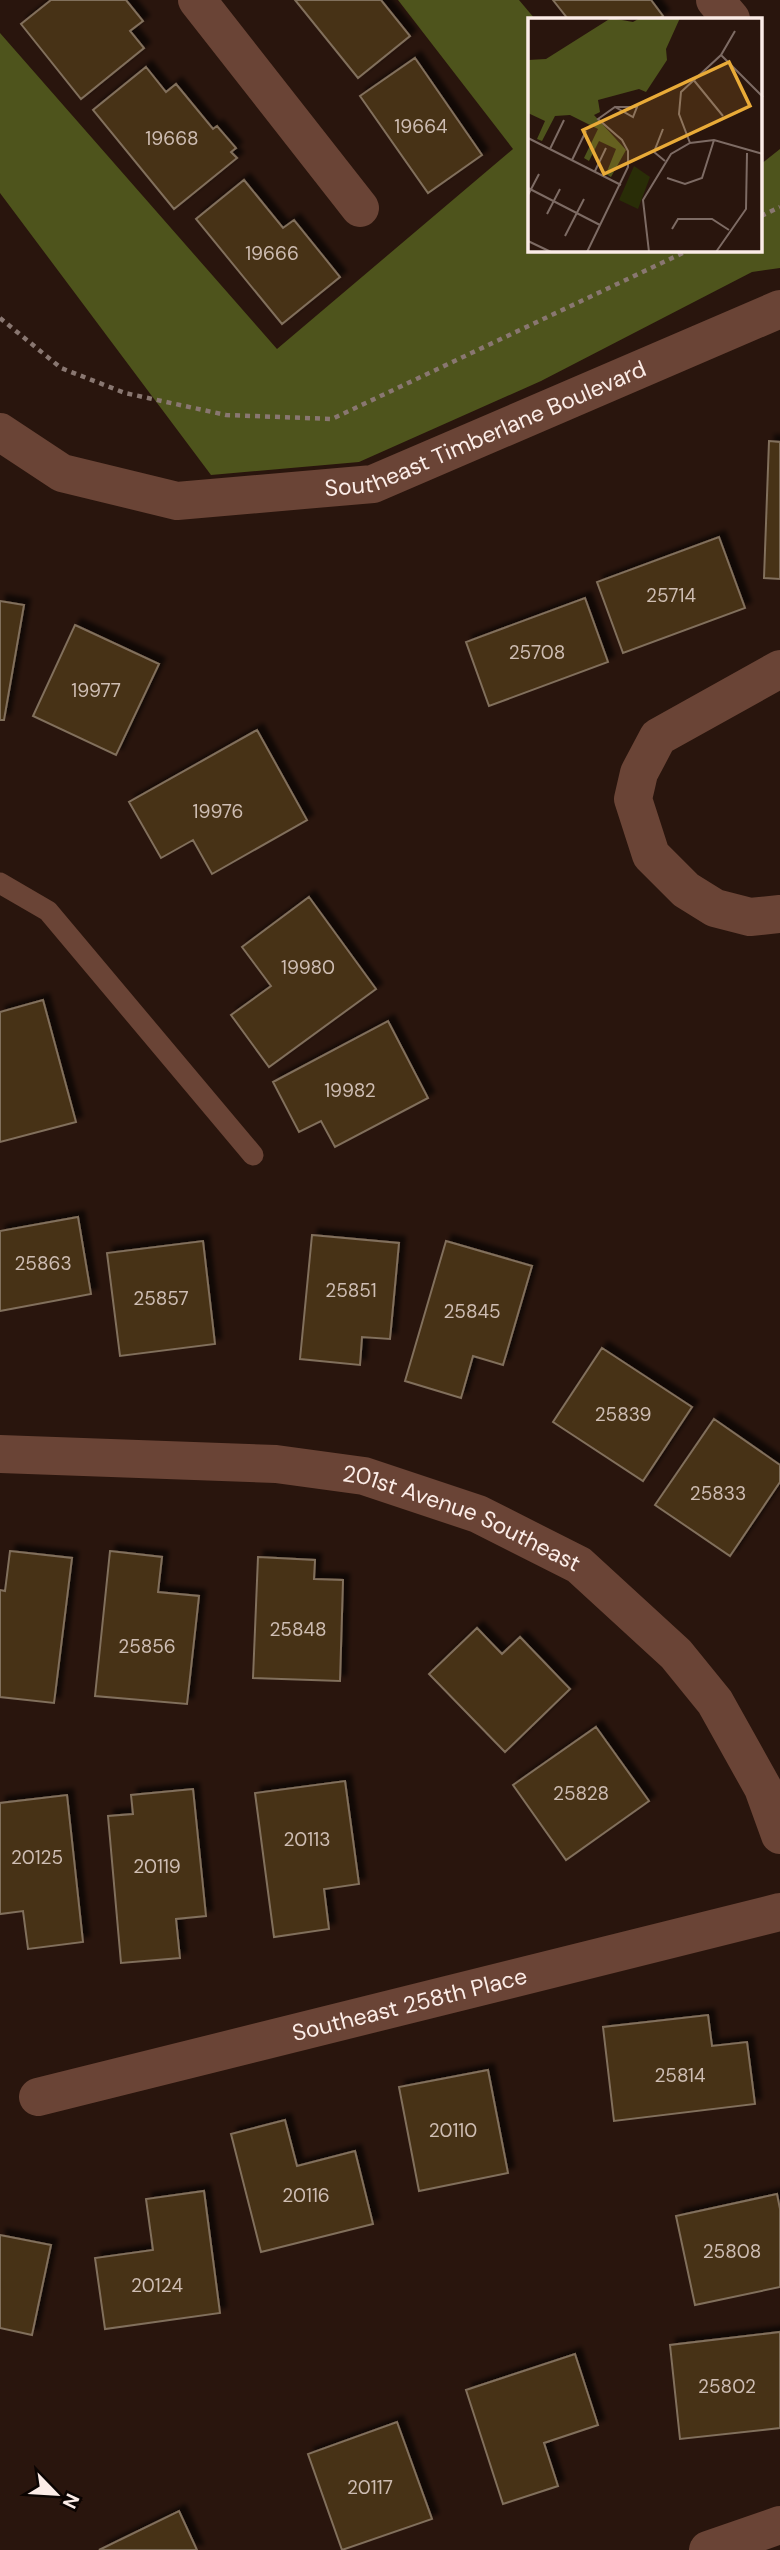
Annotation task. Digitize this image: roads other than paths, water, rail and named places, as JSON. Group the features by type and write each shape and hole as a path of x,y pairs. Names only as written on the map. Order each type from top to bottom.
{"street":[{"path":"197,0 360,208"},
{"path":"715,0 730,18"},
{"name":"Southeast Timberlane Boulevard","path":"0,432 61,473 177,501 373,484 780,309"},
{"path":"780,669 658,737 639,772 632,799 651,855 686,890 715,908 750,917 780,914"},
{"name":"201st Avenue Southeast","path":"0,1454 289,1466 364,1476 478,1514 579,1565 676,1654 715,1702 763,1788 780,1835"},
{"name":"Southeast 258th Place","path":"38,2097 780,1912"},
{"path":"708,2550 780,2525"}],"lane":[{"path":"0,883 48,911 253,1155"}]}
